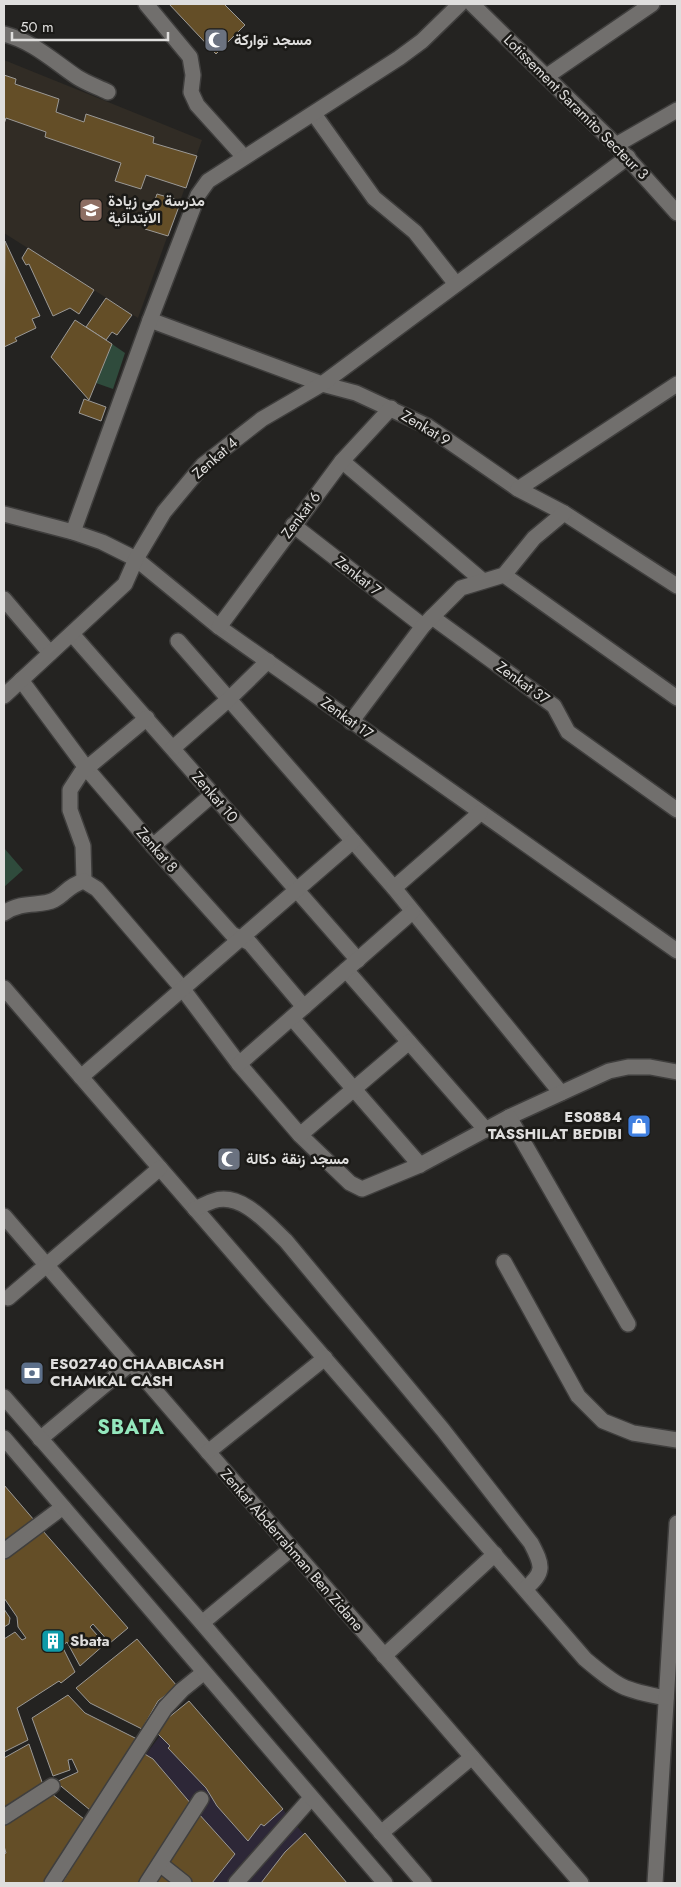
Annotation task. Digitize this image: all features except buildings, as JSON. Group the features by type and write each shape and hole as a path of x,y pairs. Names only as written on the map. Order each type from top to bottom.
{"street":[{"path":"146,4 190,56 193,75 191,92 197,105 244,157"},
{"path":"74,532 150,320 198,195 208,181 400,58 460,4"},
{"name":"Lotissement Saramito Secteur 3","path":"472,4 628,157 677,213"},
{"path":"547,76 652,4"},
{"path":"4,34 16,37 46,53 78,77 108,92"},
{"path":"616,145 677,110"},
{"path":"314,114 374,198 415,232 456,284"},
{"name":"Zenkat 4","path":"4,696 125,584 136,559 164,512 203,466 262,419 322,384 628,157"},
{"name":"Zenkat 9","path":"150,320 322,384 356,393 427,426 518,489 564,513 677,586"},
{"path":"518,489 677,384"},
{"name":"Zenkat 6","path":"219,627 292,525 342,461 391,408"},
{"path":"342,461 483,581"},
{"path":"351,722 428,622 461,588 504,574 534,538 564,513"},
{"name":"Zenkat 17","path":"4,514 74,532 102,542 136,559 219,627 677,952"},
{"name":"Zenkat 7","path":"292,525 428,622"},
{"path":"504,574 677,698"},
{"path":"4,599 50,653"},
{"name":"Zenkat 37","path":"428,622 554,706 568,732 677,810"},
{"name":"Zenkat 10","path":"72,634 358,960"},
{"path":"178,641 394,888 561,1093"},
{"path":"173,748 230,699 268,661"},
{"name":"Zenkat 8","path":"21,680 87,769 153,846 232,934 250,944 304,1007"},
{"path":"84,881 83,846 70,810 69,798 74,781 147,718"},
{"path":"153,846 213,794"},
{"path":"394,888 480,813"},
{"path":"81,1077 296,888 353,841"},
{"path":"4,913 14,906 53,900 71,885 84,881 97,889 182,988 239,1064 300,1135 350,1183 362,1189 420,1165 509,1118 609,1071 628,1067 650,1067 677,1072"},
{"path":"239,1064 412,912"},
{"path":"346,970 486,1130"},
{"path":"4,988 585,1659 613,1682 628,1690 666,1698"},
{"path":"292,1018 420,1165"},
{"path":"300,1135 409,1042"},
{"path":"509,1118 628,1324"},
{"path":"8,1298 160,1168"},
{"path":"195,1209 215,1200 228,1200 245,1206 259,1214 286,1241 443,1430 531,1543 540,1561 541,1571 525,1590"},
{"name":"Zenkat Abderrahman Ben Zidane","path":"4,1216 581,1883"},
{"path":"504,1262 578,1396 603,1420 633,1433 677,1440"},
{"path":"208,1452 325,1358"},
{"path":"40,1440 131,1363"},
{"path":"4,1397 202,1623 424,1883"},
{"path":"4,1438 203,1673 385,1883"},
{"path":"4,1551 63,1507"},
{"path":"655,1883 677,1523"},
{"path":"202,1623 291,1549"},
{"path":"384,1656 495,1554"},
{"path":"52,1883 92,1818 165,1708 182,1690 203,1673"},
{"path":"381,1833 472,1757"},
{"path":"4,1817 52,1786"},
{"path":"236,1883 311,1798"},
{"path":"147,1883 201,1799"},
{"path":"160,1864 184,1883"}],"shaded area":[{"name":"مدرسة مي زيادة الابتدائية","path":"4,60 202,140 138,318 4,233"},
{"path":"162,1733 279,1805 307,1838 268,1883 208,1883 230,1853 144,1757"}],"green space":[{"path":"112,344 125,353 113,389 96,383"},
{"path":"4,848 23,870 4,887"}],"place":[{"name":"مسجد تواركة","path":"216,40"},
{"name":"مدرسة مي زيادة الابتدائية","path":"91,210"},
{"name":"ES0884 TASSHILAT BEDIBI","path":"639,1126"},
{"name":"مسجد زنقة دكالة","path":"229,1159"},
{"name":"ES02740 CHAABICASH CHAMKAL CASH","path":"32,1373"},
{"name":"Sbata","path":"53,1641"}],"district":[{"name":"SBATA","path":"131,1427"}]}
